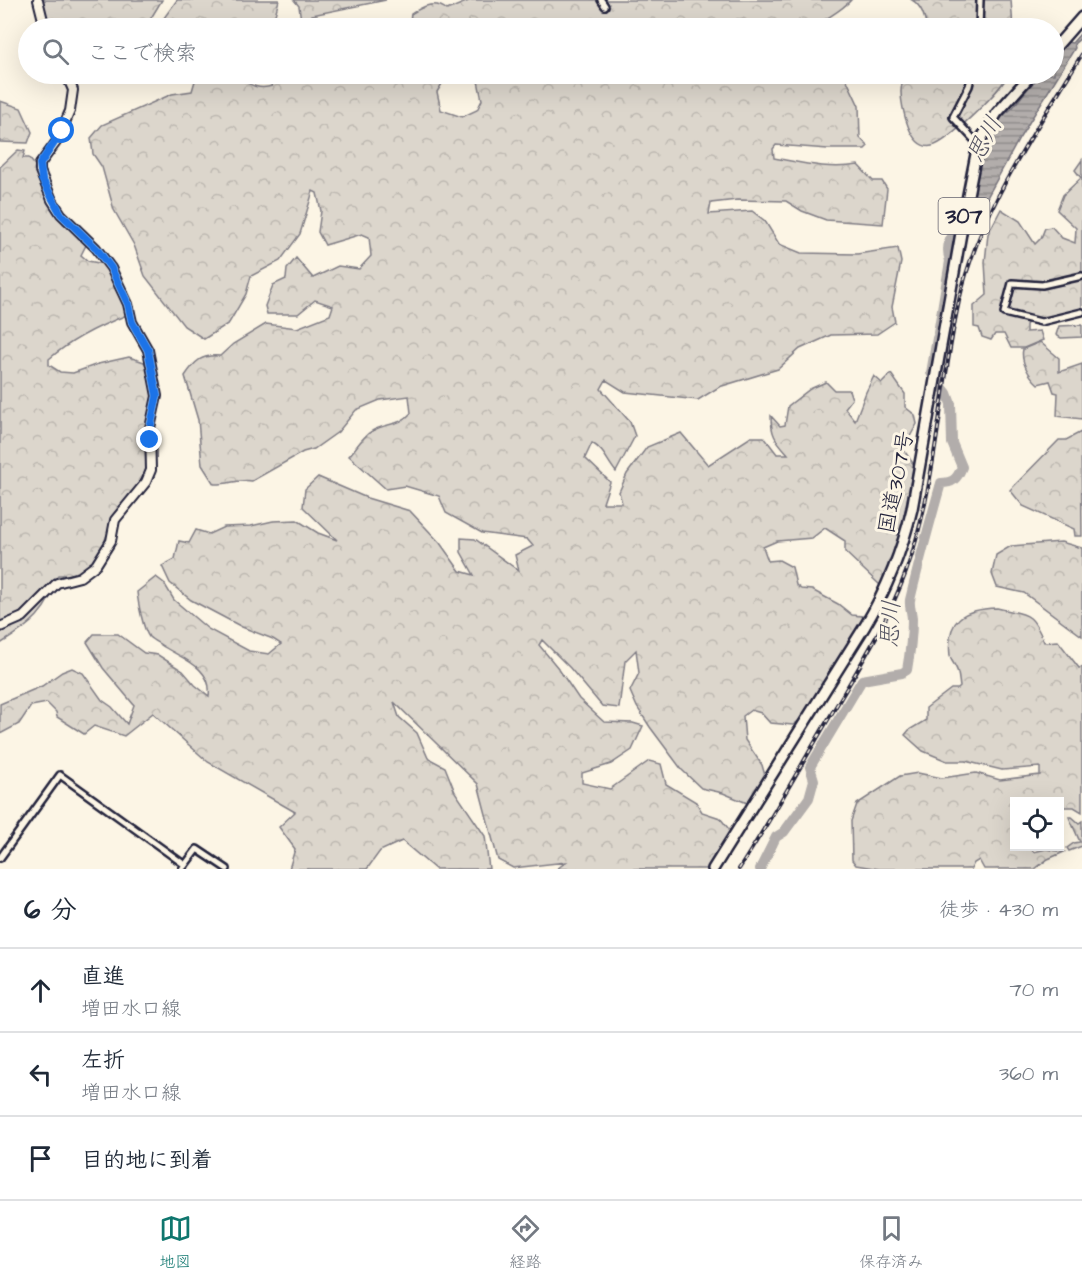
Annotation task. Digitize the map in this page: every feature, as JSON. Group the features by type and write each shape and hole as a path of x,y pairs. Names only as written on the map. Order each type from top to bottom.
{"highway":[{"path":"1064,36 1082,17"},
{"name":"国道307号","path":"713,869 865,626 887,583 906,533 978,144 997,113 1023,84"}],"main road":[{"path":"38,0 42,18"},
{"path":"0,627 23,617 57,583 80,577 96,565 111,542 115,520 146,483 151,470 150,428 157,396 148,350 132,322 128,304 111,268 96,248 61,214 52,200 40,171 40,164 57,141 70,111 73,90 70,84"}],"street":[{"path":"601,0 604,6"},
{"path":"979,18 980,0"},
{"path":"968,84 953,117 978,144"},
{"path":"1082,276 1042,285 1012,283 1004,313 1041,322 1082,312"},
{"path":"0,858 60,775 183,867 197,849 226,869"}],"green space":[{"path":"41,0 162,0 151,18 44,18"},
{"path":"177,0 279,0 275,15 267,18 164,18"},
{"path":"294,0 386,0 312,15 313,18 301,18 299,6"},
{"path":"471,0 851,0 827,18 410,18 411,14 424,7 438,5 447,10"},
{"path":"912,0 1011,0 1012,18 924,18 918,5"},
{"path":"194,84 249,84 265,87 272,86 270,84 442,84 437,92 441,110 462,117 477,110 482,100 479,84 849,84 859,106 860,138 868,146 865,149 776,145 773,149 774,158 826,166 858,165 873,181 882,181 887,189 883,224 826,220 802,211 786,201 737,200 711,203 709,214 752,211 765,221 779,244 801,253 857,254 898,248 901,262 892,307 895,322 877,334 831,335 800,349 778,369 719,387 698,400 625,392 606,380 601,389 630,422 635,436 616,472 602,452 592,443 585,458 610,482 603,503 622,503 619,492 627,474 647,447 681,433 708,465 751,437 764,437 777,454 788,454 775,437 771,416 780,426 785,425 788,406 810,389 826,382 834,390 849,390 852,399 845,408 855,421 874,376 882,383 891,374 905,394 905,407 915,415 917,424 903,449 914,465 898,545 881,586 845,552 845,541 825,528 812,538 777,541 763,547 768,561 779,560 792,567 796,585 801,589 812,590 838,604 852,615 862,616 865,622 804,717 793,725 770,723 761,713 751,710 743,716 745,740 762,765 766,779 747,803 723,793 701,788 682,770 650,727 630,691 639,673 636,650 625,661 619,708 602,706 570,668 542,640 539,645 579,699 604,722 633,723 643,726 632,750 611,764 582,773 582,783 610,789 649,761 661,764 666,784 696,802 702,812 720,818 732,833 710,869 557,869 566,862 513,868 498,860 478,784 394,702 399,717 417,733 428,758 445,767 455,792 485,836 489,869 435,869 402,841 380,851 367,869 289,869 295,849 279,827 295,812 208,762 153,713 124,736 94,726 84,734 57,717 56,712 47,703 31,706 19,724 0,734 0,704 42,686 72,668 83,673 102,700 112,707 127,724 134,705 103,668 87,642 94,634 118,634 144,653 158,655 183,671 209,696 209,686 201,671 194,664 149,637 147,633 137,592 156,577 164,583 174,600 208,629 249,651 269,654 281,644 242,627 191,600 170,583 162,566 175,559 179,541 189,543 196,530 209,534 224,527 297,520 318,533 337,540 303,507 305,489 318,477 367,498 410,511 440,543 460,571 474,575 461,552 461,538 475,539 519,571 515,555 533,546 527,539 482,533 446,513 439,496 405,486 386,489 349,456 369,433 402,420 411,413 409,396 380,400 356,410 338,432 314,449 303,452 252,481 214,484 202,465 198,420 185,376 192,366 204,357 220,356 233,344 266,324 297,328 330,315 333,306 315,300 298,314 267,314 265,306 273,285 286,279 287,269 296,258 313,278 338,266 359,269 371,256 369,237 362,234 325,245 318,232 321,211 317,193 313,191 300,234 280,261 251,276 246,294 229,323 204,339 184,326 145,276 134,245 114,210 102,167 93,154 91,138 102,125 172,94 192,91"},
{"path":"902,84 1002,84 974,114 950,135 932,146 924,146 918,142 908,126 901,99"},
{"path":"0,101 21,108 32,132 28,143 0,142"},
{"path":"18,150 25,151 23,158 29,158 37,168 43,187 87,243 81,255 88,261 104,264 126,308 127,315 76,339 49,359 49,365 60,372 73,373 129,357 144,362 157,382 148,470 140,485 110,526 100,554 88,569 76,575 58,575 44,608 29,624 0,644 0,167"},
{"path":"1082,160 1082,310 1044,319 1030,319 1026,325 1026,332 1040,331 1043,340 1024,348 1011,348 1004,334 995,334 991,340 982,337 979,328 974,327 974,306 987,295 985,262 988,234 1001,209 1020,221 1035,244 1041,238 1045,228 1052,227 1062,238 1075,243 1076,228 1057,210 1063,195 1081,178 1075,170"},
{"path":"1082,325 1082,337 1061,338 1056,335 1059,326"},
{"path":"1040,342 1059,358 1059,372 1082,364 1082,419 1057,416 1058,393 1054,392 1050,381 1038,384 1026,368 1023,349"},
{"path":"1081,432 1082,536 1075,536 1074,529 1023,506 1010,490 1059,440 1066,440"},
{"path":"1061,542 1082,548 1082,636 1024,593 997,587 992,574 996,555 1011,546"},
{"path":"997,608 1027,616 1036,624 1044,642 1058,641 1079,668 1082,667 1082,812 1074,807 1064,807 1064,797 1010,797 1010,851 1064,852 1048,859 1035,869 984,869 979,860 971,869 879,869 856,865 852,860 851,821 857,804 900,776 918,773 942,778 976,773 1000,780 1040,775 1040,767 1002,770 965,761 947,761 923,751 905,735 926,720 926,708 951,689 960,687 958,672 950,656 951,633 959,618 985,609"},
{"path":"1069,817 1079,823 1082,821 1082,846 1069,851 1067,848 1080,842"}],"shaded area":[{"path":"1080,34 1082,37 1074,44 1075,48 1064,66 1064,46 1067,42 1072,43"},
{"path":"1032,84 1053,84 984,203 974,199 976,178 990,137 1000,119"}],"waterway":[{"name":"思川","path":"938,333 950,261 948,246 957,225"},
{"name":"思川","path":"760,869 776,837 784,832 809,798 814,780 810,767 862,680 902,673 907,670 912,632 910,600 929,527 941,483 954,480 962,467 952,443 951,404 947,393 931,373 937,338"}],"railway":[{"path":"1064,84 1082,54"},
{"path":"739,869 862,662 906,572 925,506 952,335 968,268 980,235 1010,173 1064,84"}],"route":[{"path":"62,131 40,164 42,179 61,214 96,248 122,287 132,322 148,350 157,396 150,440"}]}
